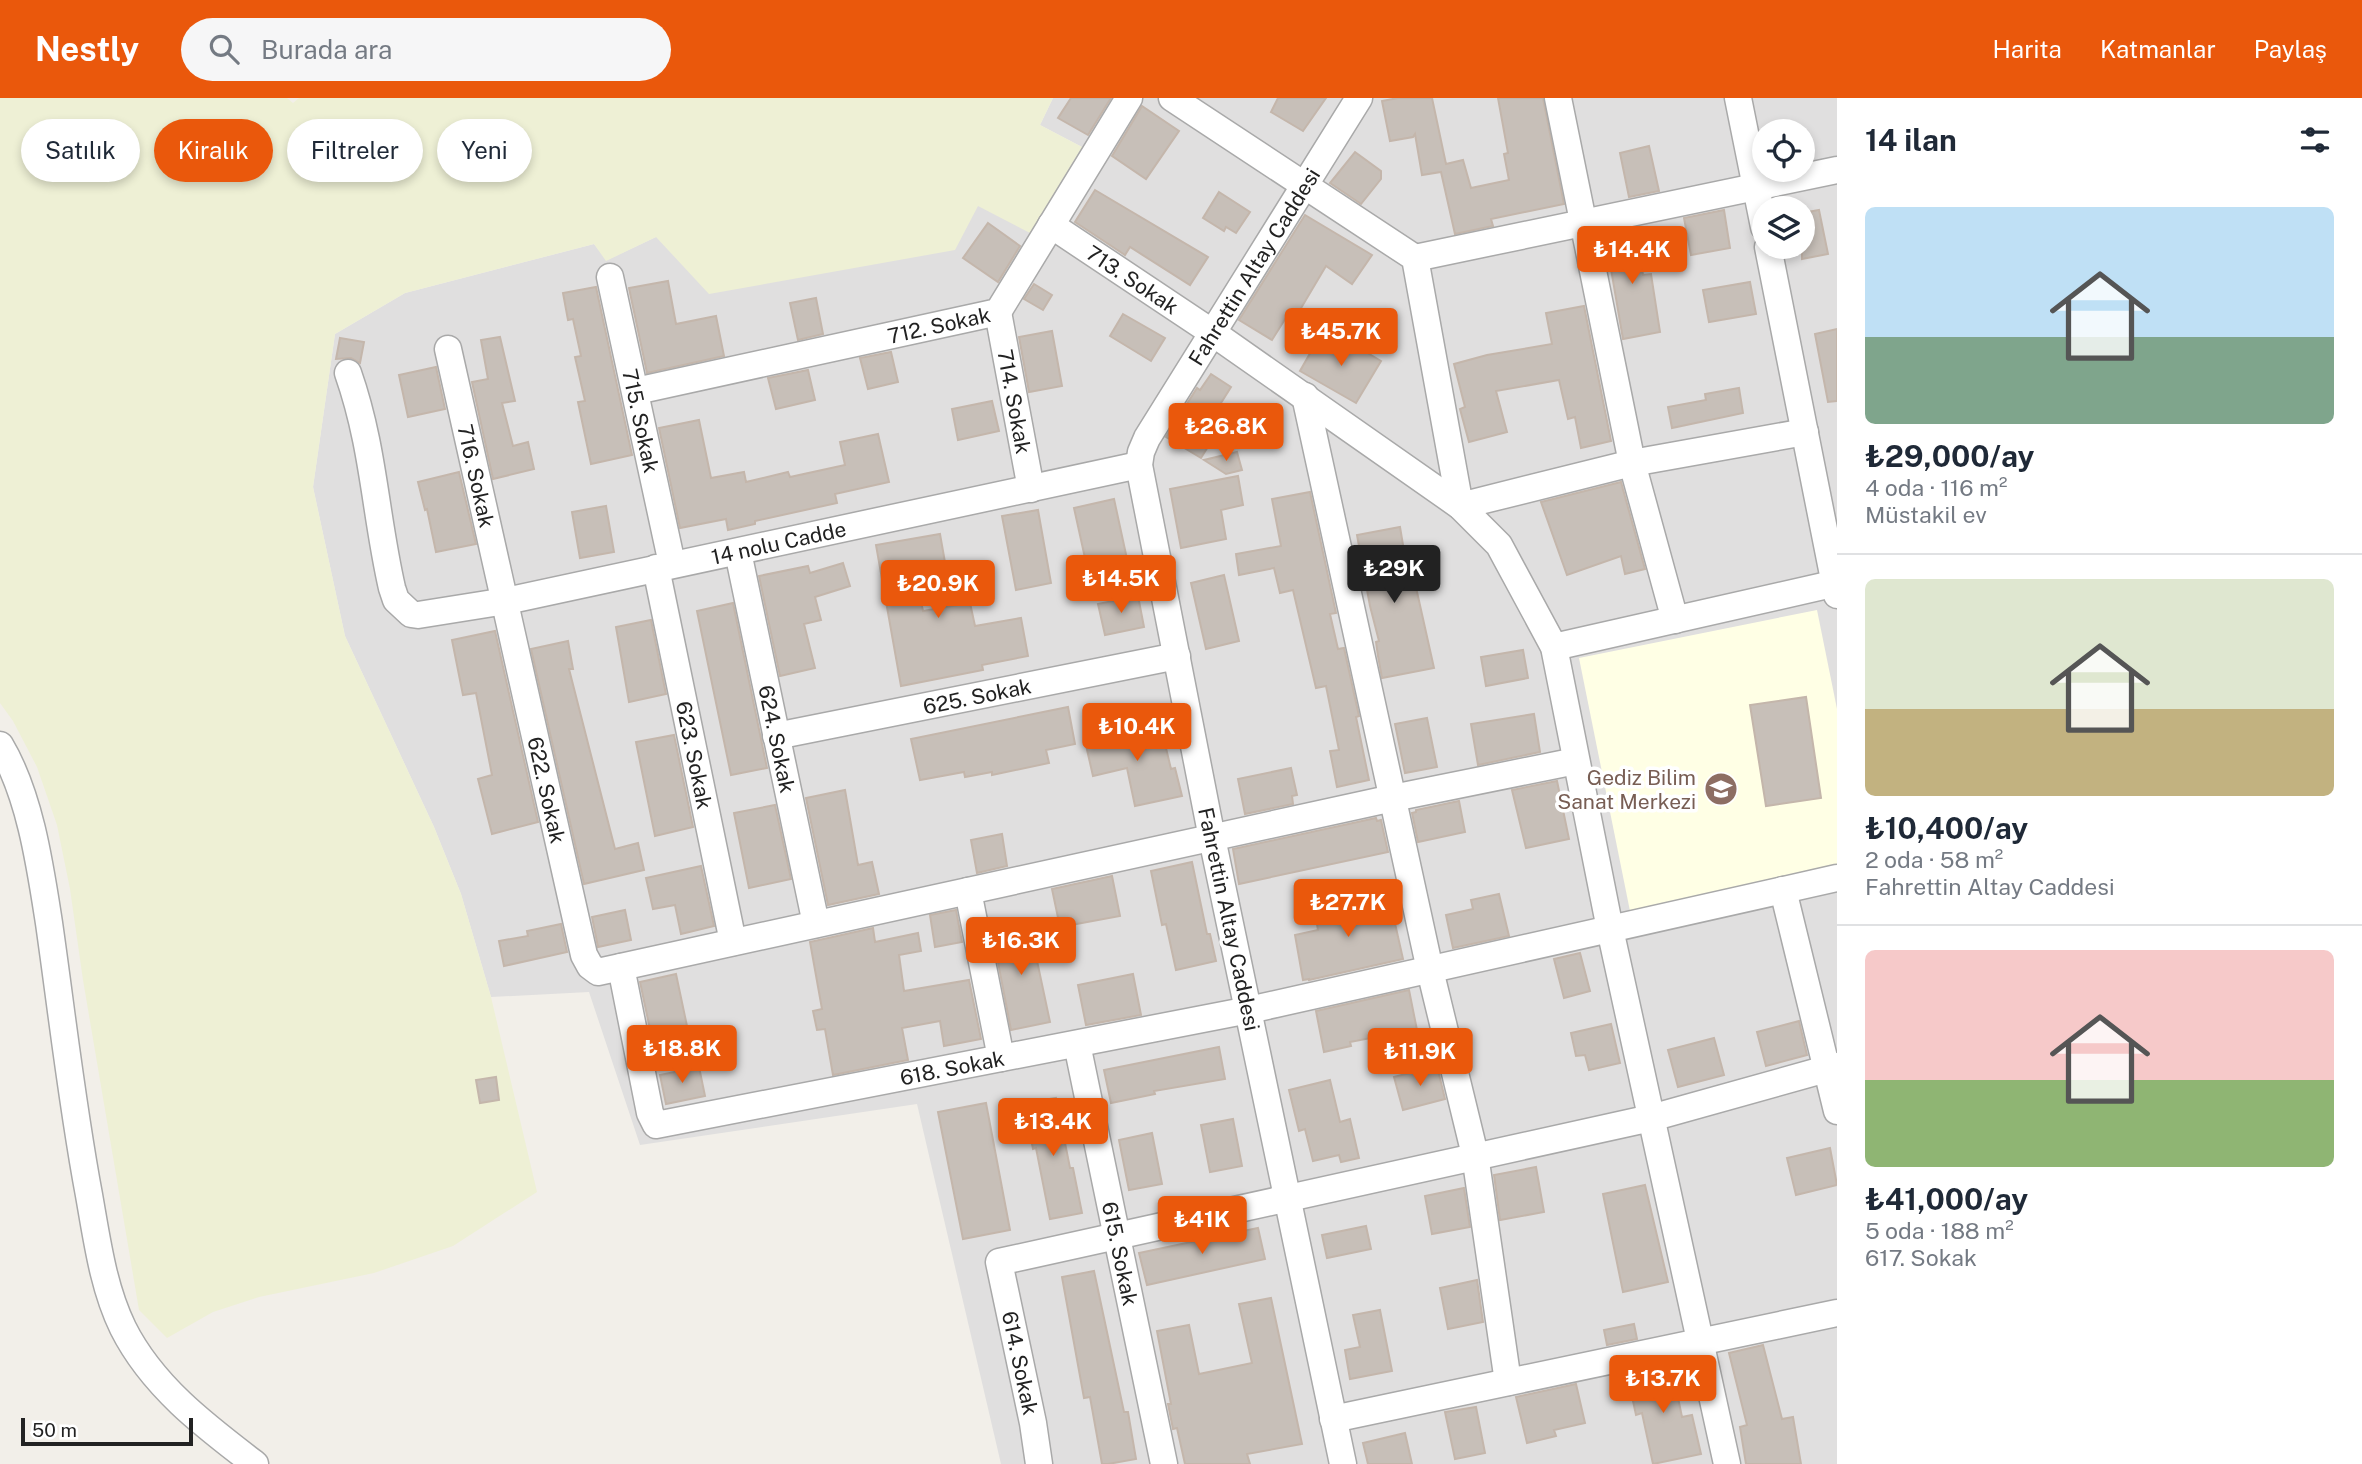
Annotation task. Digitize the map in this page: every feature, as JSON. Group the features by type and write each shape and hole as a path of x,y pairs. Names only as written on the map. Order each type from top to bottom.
{"street":[{"name":"712. Sokak","path":"636,391 998,312 1129,98"},
{"name":"Fahrettin Altay Caddesi","path":"1343,1464 1212,838 1139,465 1147,438 1359,98"},
{"path":"1558,98 1632,463 1675,620"},
{"path":"1738,98 1758,196"},
{"path":"1179,100 1415,258 1837,170"},
{"name":"713. Sokak","path":"1051,225 1305,396 1460,506 1500,545 1555,647 1611,929 1727,1464"},
{"path":"1415,258 1460,506 1632,463 1805,432"},
{"path":"1555,647 1836,587 1770,259"},
{"name":"715. Sokak","path":"610,277 636,391 664,566"},
{"name":"714. Sokak","path":"998,312 1031,489"},
{"name":"716. Sokak","path":"448,349 506,601"},
{"name":"14 nolu Cadde","path":"348,373 367,435 392,588 396,600 403,608 418,615 506,601 1139,465"},
{"path":"1305,396 1430,970 1475,1156 1508,1382"},
{"name":"624. Sokak","path":"738,552 816,924"},
{"name":"623. Sokak","path":"664,566 733,942"},
{"name":"622. Sokak","path":"506,601 584,956 590,966 610,969 650,1113 656,1125"},
{"name":"625. Sokak","path":"776,736 1177,656"},
{"path":"0,745 18,786 33,834 45,895 82,1156 110,1297 124,1330 151,1371 180,1403 255,1464"},
{"path":"610,969 1393,798 1576,761"},
{"name":"618. Sokak","path":"656,1125 1249,1010 1837,878"},
{"path":"1783,890 1833,1067 1837,1111"},
{"path":"968,891 1001,1058"},
{"name":"615. Sokak","path":"1077,1044 1164,1464"},
{"path":"1118,1236 1651,1118 1833,1067"},
{"name":"614. Sokak","path":"1039,1464 999,1262 1118,1236"},
{"path":"1333,1419 1837,1313"}],"shaded area":[{"path":"0,98 287,98 293,103 299,98 1053,98 1040,125 1082,147 1030,233 978,206 955,250 709,294 656,237 606,261 594,244 405,293 335,334 313,487 345,636 434,827 461,894 491,997 537,1192 453,1246 374,1273 259,1297 213,1312 167,1338 139,1310 70,889 57,825 37,767 13,721 0,703"},
{"path":"1053,98 1837,98 1837,1464 1001,1464 917,1104 640,1145 589,992 491,997 461,894 434,827 345,636 313,487 335,334 405,293 594,244 607,260 656,237 978,206 1082,147 1040,125"},
{"name":"Gediz Bilim Sanat Merkezi","path":"1817,610 1837,709 1837,869 1630,911 1579,658"}],"building":[{"path":"1071,98 1111,98 1088,135 1058,118"},
{"path":"1278,98 1326,98 1303,131 1271,112"},
{"path":"1432,98 1446,164 1463,160 1471,188 1509,180 1504,154 1508,153 1498,98 1543,98 1564,204 1491,219 1493,226 1455,234 1441,172 1422,175 1415,134 1413,137 1390,141 1382,101"},
{"path":"1142,106 1179,131 1146,179 1112,156"},
{"path":"1649,146 1659,191 1629,197 1620,153"},
{"path":"1355,152 1381,171 1381,179 1361,204 1330,183"},
{"path":"1095,190 1208,257 1190,285 1130,247 1125,255 1075,222"},
{"path":"1219,192 1250,212 1236,233 1226,227 1224,231 1203,218"},
{"path":"1724,210 1730,248 1691,255 1684,218"},
{"path":"1819,210 1828,254 1815,256 1815,211"},
{"path":"1305,215 1372,255 1352,284 1326,266 1294,320 1287,316 1272,340 1239,320"},
{"path":"988,223 1020,246 998,282 963,258"},
{"path":"1635,228 1643,275 1651,274 1660,332 1623,339 1605,234"},
{"path":"668,281 676,324 716,316 724,356 647,373 629,288"},
{"path":"1750,282 1756,314 1709,322 1703,290"},
{"path":"1034,284 1052,295 1043,310 1024,299"},
{"path":"596,287 632,455 591,464 578,402 585,401 575,357 581,356 573,319 568,320 563,293"},
{"path":"816,298 823,334 798,340 790,303"},
{"path":"1584,306 1611,441 1581,448 1575,417 1568,419 1559,380 1496,391 1507,432 1469,442 1460,409 1465,407 1454,364 1487,355 1552,344 1546,313"},
{"path":"1123,314 1165,338 1151,361 1110,336"},
{"path":"1837,329 1837,401 1828,402 1815,334"},
{"path":"1052,331 1062,386 1029,392 1019,337"},
{"path":"1320,336 1344,351 1349,342 1381,361 1356,403 1300,371"},
{"path":"500,337 515,401 502,403 513,446 528,442 534,469 493,479 472,382 488,379 481,340"},
{"path":"340,338 364,342 360,363 351,358 336,359"},
{"path":"891,352 898,382 868,389 860,358"},
{"path":"436,367 445,409 408,417 399,375"},
{"path":"808,370 815,400 776,409 768,378"},
{"path":"1211,374 1231,387 1221,403 1231,410 1201,458 1166,437 1197,388 1200,390"},
{"path":"1739,388 1743,413 1672,428 1668,407 1706,400 1705,394"},
{"path":"992,401 999,431 958,440 952,409"},
{"path":"699,420 711,478 744,472 746,482 788,472 790,477 845,465 840,442 878,434 889,482 835,494 837,503 755,521 755,524 728,530 726,519 680,528 659,428"},
{"path":"1237,452 1242,470 1226,474 1204,460"},
{"path":"459,472 476,544 436,552 418,482"},
{"path":"1238,476 1243,505 1221,510 1226,539 1181,548 1170,489"},
{"path":"1621,482 1645,569 1625,574 1621,556 1567,575 1541,502"},
{"path":"1310,492 1336,613 1330,614 1338,649 1344,648 1369,780 1337,787 1330,751 1339,750 1326,686 1316,688 1293,590 1280,593 1274,568 1239,575 1236,554 1281,546 1272,499"},
{"path":"1114,499 1127,559 1087,567 1074,508"},
{"path":"606,506 614,552 580,558 572,512"},
{"path":"1038,510 1051,583 1016,590 1002,516"},
{"path":"1400,527 1408,575 1413,574 1434,668 1382,678 1376,642 1379,641 1357,535"},
{"path":"940,534 946,568 915,574 923,611 970,603 975,626 1021,618 1028,656 982,665 983,670 901,686 876,545"},
{"path":"843,563 850,586 815,597 821,620 804,624 815,668 780,676 759,576 808,566 810,573"},
{"path":"1224,575 1239,641 1206,649 1191,583"},
{"path":"1138,596 1144,627 1105,635 1098,604"},
{"path":"733,603 767,768 731,775 697,611"},
{"path":"651,620 666,694 629,702 616,627"},
{"path":"495,631 538,822 492,834 478,779 492,775 476,693 463,695 452,640"},
{"path":"568,641 573,669 569,669 615,849 638,843 644,870 584,884 531,649"},
{"path":"1523,650 1528,678 1486,686 1481,657"},
{"path":"1806,697 1821,798 1766,806 1750,705"},
{"path":"1068,707 1075,744 1046,750 1049,763 992,775 992,772 965,777 964,772 920,780 911,739"},
{"path":"1534,714 1540,752 1478,765 1471,724"},
{"path":"1427,718 1437,767 1405,773 1395,724"},
{"path":"1160,723 1171,769 1175,768 1182,796 1135,806 1127,768 1093,776 1085,741"},
{"path":"674,735 693,827 655,836 636,742"},
{"path":"1291,768 1297,795 1292,796 1293,804 1245,814 1238,779"},
{"path":"1557,781 1569,839 1526,848 1512,790"},
{"path":"845,790 858,865 872,862 879,894 828,905 806,798"},
{"path":"1459,801 1465,832 1418,842 1412,813"},
{"path":"775,805 791,879 749,888 734,813"},
{"path":"1376,818 1377,821 1381,820 1388,852 1239,884 1233,849"},
{"path":"1002,834 1007,866 977,873 971,840"},
{"path":"1192,862 1207,934 1210,934 1216,961 1176,970 1166,924 1162,925 1151,871"},
{"path":"701,866 714,926 681,934 675,905 653,909 646,878"},
{"path":"1112,876 1120,916 1060,927 1052,889"},
{"path":"1380,894 1384,921 1394,919 1403,959 1303,980 1295,935 1318,930 1314,906"},
{"path":"1499,894 1509,936 1453,948 1446,915 1473,909 1471,900"},
{"path":"625,910 631,940 598,947 592,917"},
{"path":"956,910 962,942 935,947 930,915"},
{"path":"1029,923 1050,1022 1011,1030 992,931"},
{"path":"561,924 567,952 504,966 499,941 528,936 527,931"},
{"path":"873,928 875,942 918,933 921,951 899,955 904,991 969,980 981,1039 944,1046 940,1021 902,1028 908,1060 833,1075 825,1029 817,1030 813,1011 822,1009 810,942"},
{"path":"1580,953 1590,991 1564,998 1554,959"},
{"path":"676,974 687,1026 651,1034 640,982"},
{"path":"1133,974 1141,1015 1086,1025 1078,985"},
{"path":"1409,990 1418,1035 1392,1041 1391,1034 1350,1042 1351,1046 1324,1052 1316,1011"},
{"path":"1799,1021 1807,1055 1766,1066 1757,1032"},
{"path":"1611,1024 1620,1063 1589,1070 1585,1055 1576,1056 1571,1033"},
{"path":"1714,1038 1724,1075 1678,1087 1668,1050"},
{"path":"1219,1047 1225,1079 1154,1091 1155,1094 1111,1103 1104,1070"},
{"path":"1437,1066 1445,1099 1403,1110 1394,1077"},
{"path":"699,1067 705,1096 666,1104 660,1075"},
{"path":"496,1077 499,1100 480,1103 476,1080"},
{"path":"1330,1080 1340,1122 1350,1119 1359,1158 1341,1162 1339,1155 1313,1161 1305,1129 1299,1131 1289,1090"},
{"path":"1056,1098 1082,1213 1050,1219 1024,1103"},
{"path":"986,1103 1010,1230 963,1239 938,1112"},
{"path":"1233,1119 1242,1166 1210,1172 1201,1125"},
{"path":"1152,1133 1162,1184 1129,1190 1119,1140"},
{"path":"1830,1148 1837,1185 1796,1195 1787,1158"},
{"path":"1536,1167 1544,1212 1500,1220 1494,1175"},
{"path":"1645,1185 1668,1282 1623,1292 1603,1194"},
{"path":"1464,1188 1470,1227 1432,1234 1425,1196"},
{"path":"1366,1226 1371,1249 1327,1258 1322,1235"},
{"path":"1258,1228 1265,1259 1147,1285 1139,1253"},
{"path":"1094,1271 1124,1412 1128,1412 1136,1459 1108,1464 1102,1464 1090,1397 1084,1398 1062,1277"},
{"path":"1477,1280 1483,1322 1448,1329 1440,1288"},
{"path":"1271,1298 1302,1444 1247,1454 1250,1464 1185,1464 1177,1428 1173,1429 1157,1331 1189,1325 1199,1374 1252,1363 1239,1304"},
{"path":"1380,1310 1392,1371 1350,1379 1345,1350 1360,1347 1353,1315"},
{"path":"1634,1324 1637,1339 1607,1345 1604,1330"},
{"path":"1763,1345 1782,1419 1793,1417 1801,1464 1746,1464 1740,1427 1747,1425 1729,1353"},
{"path":"1671,1364 1682,1417 1692,1415 1701,1454 1653,1464 1642,1413 1636,1415 1627,1373"},
{"path":"1576,1384 1585,1423 1554,1430 1556,1436 1527,1443 1516,1397"},
{"path":"1476,1407 1485,1453 1455,1459 1445,1412"},
{"path":"1405,1433 1412,1464 1368,1464 1363,1443"}],"place":[{"name":"Gediz Bilim Sanat Merkezi","path":"1721,789"}]}
